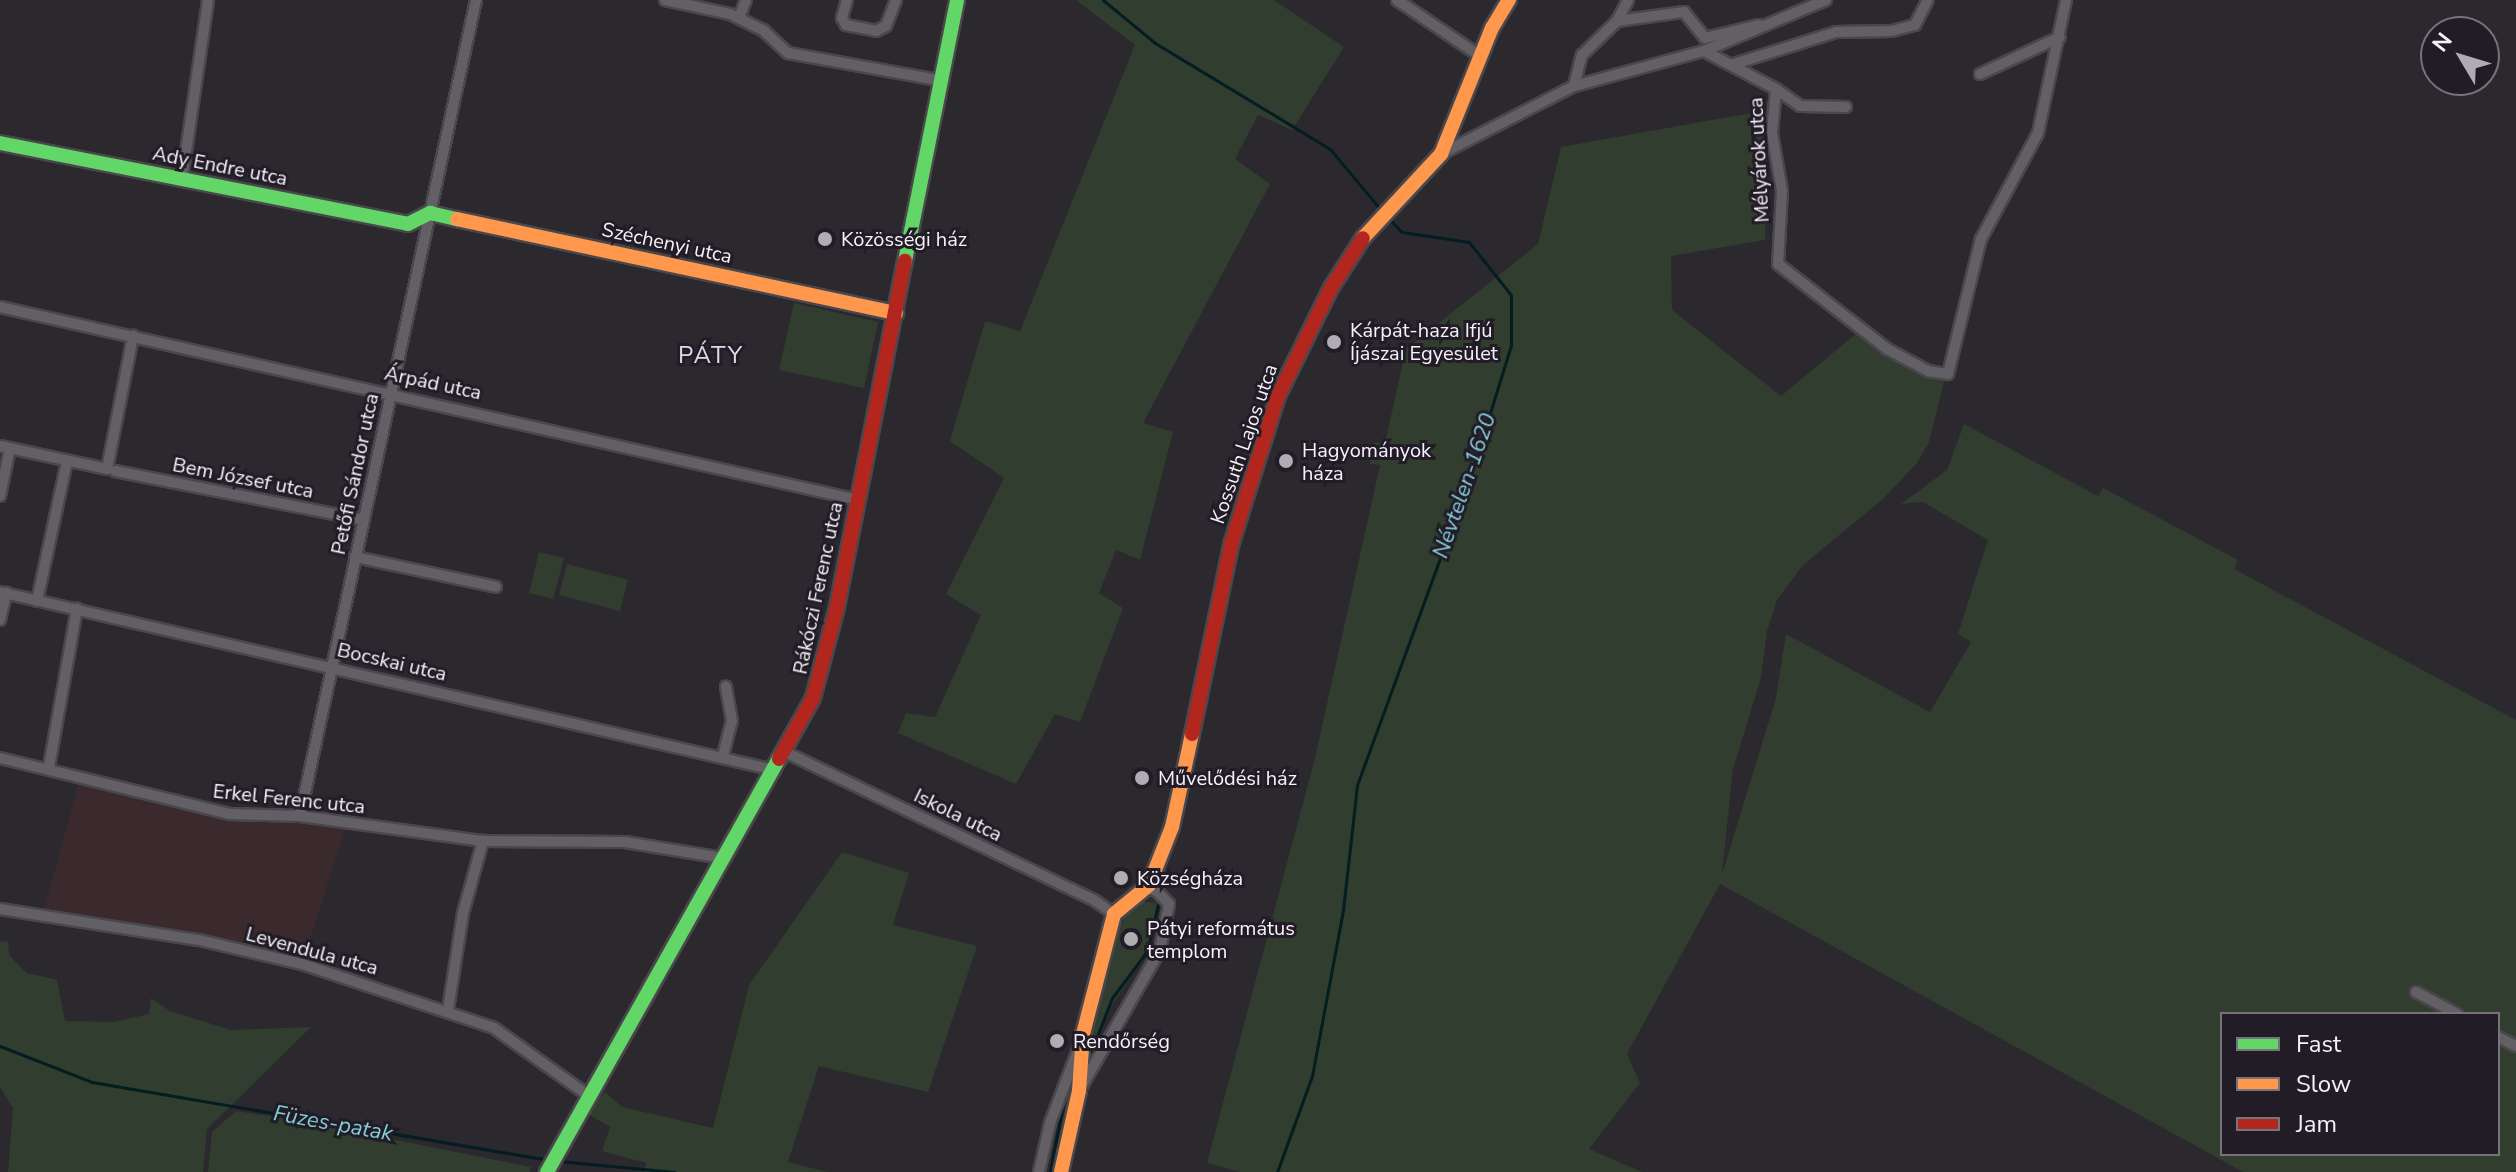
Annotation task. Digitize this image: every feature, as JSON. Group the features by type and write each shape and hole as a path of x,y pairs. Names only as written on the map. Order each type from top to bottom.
{"street":[{"path":"182,179 208,0"},
{"name":"Petőfi Sándor utca","path":"300,816 476,0"},
{"path":"665,0 739,18 763,30 788,53 944,81"},
{"path":"739,18 746,0"},
{"path":"847,0 842,18 846,25 876,31 886,26 896,0"},
{"name":"Rákóczi Ferenc utca","path":"551,1165 785,752 822,671 944,81 957,0"},
{"path":"1397,0 1480,56"},
{"name":"Kossuth Lajos utca","path":"1039,1172 1050,1123 1081,1043 1114,914 1155,892 1172,827 1231,545 1278,396 1331,288 1384,214 1441,154 1480,56 1509,0"},
{"path":"1574,86 1582,55 1617,21 1628,0"},
{"path":"1441,154 1574,86 1704,51 1826,0"},
{"path":"1734,64 1836,32 1892,31 1915,25 1928,0"},
{"path":"1980,74 2060,37 2066,0"},
{"path":"1617,21 1650,12 1684,12 1705,38 1799,12"},
{"name":"Mélyárok utca","path":"1704,51 1734,64 1776,89 1772,133 1782,191 1778,264 1887,349 1928,371 1948,374 1981,239 1992,211 2030,154 2060,37"},
{"path":"1776,89 1800,106 1846,107"},
{"name":"Ady Endre utca","path":"0,143 408,224 430,213"},
{"name":"Széchenyi utca","path":"430,213 896,313"},
{"name":"Árpád utca","path":"0,307 858,500"},
{"path":"111,470 133,336"},
{"path":"0,496 5,447"},
{"name":"Bem József utca","path":"5,447 364,520"},
{"path":"37,601 67,461"},
{"path":"355,557 496,587"},
{"path":"0,620 3,592"},
{"name":"Bocskai utca","path":"3,592 775,770"},
{"path":"49,767 77,608"},
{"path":"723,756 732,721 726,687"},
{"name":"Iskola utca","path":"785,752 1094,900 1114,914"},
{"name":"Erkel Ferenc utca","path":"0,758 49,767 74,778 230,814 300,816 483,841 625,842 723,858"},
{"path":"448,1010 463,913 483,841"},
{"name":"Kossuth Lajos utca","path":"1079,1091 1160,950 1169,904 1155,892"},
{"name":"Levendula utca","path":"0,909 199,940 290,961 448,1010 519,1042 589,1096"},
{"path":"2416,992 2453,1012"},
{"name":"Kossuth Lajos utca","path":"1061,1172 1079,1091 1081,1043"}],"shaded area":[{"path":"79,783 216,816 347,823 302,964 42,917"}],"green space":[{"path":"1076,0 1274,0 1344,47 1292,130 1258,115 1235,159 1270,184 1143,423 1173,432 1140,560 1116,550 1099,593 1123,608 1080,722 1055,714 1016,784 898,733 906,713 935,717 981,615 946,594 1004,478 950,441 985,321 1020,331 1135,45"},
{"path":"1768,110 1765,240 1671,256 1672,310 1781,396 1857,333 1899,361 1944,382 1929,442 1917,463 1883,499 1803,565 1777,600 1767,631 1761,678 1733,769 1722,874 1776,698 1786,634 1930,712 1971,642 1958,634 1988,540 1923,502 1901,504 1947,470 1964,424 2098,496 2103,488 2238,560 2234,569 2516,720 2516,1172 2243,1172 1720,884 1627,1054 1640,1083 1589,1149 1642,1172 1240,1172 1207,1163 1315,758 1380,465 1370,464 1374,443 1385,443 1406,349 1538,244 1561,147"},
{"path":"794,303 878,322 864,388 779,370"},
{"path":"539,552 564,558 553,599 529,593"},
{"path":"567,564 628,580 620,611 559,595"},
{"path":"842,852 909,873 893,925 977,946 928,1092 819,1066 788,1162 828,1172 644,1172 646,1163 602,1151 610,1127 588,1114 605,1092 622,1107 713,1128 749,985"},
{"path":"1144,902 1159,903 1149,950 1109,1009 1092,1059 1079,1070 1115,937 1130,907"},
{"path":"0,941 8,942 9,955 27,973 57,980 65,1021 114,1022 149,1014 151,998 170,1011 231,1030 311,1027 207,1129 203,1172 8,1172 13,1108 0,1087"},
{"path":"236,1111 531,1167 530,1172 208,1172 212,1132"}],"waterway":[{"name":"Névtelen-1620","path":"1103,0 1155,43 1330,149 1381,210"},
{"name":"Névtelen-1620","path":"1277,1172 1312,1076 1343,910 1357,785 1473,468 1511,345 1511,295 1469,242 1402,232 1389,219"},
{"path":"871,390 887,321"},
{"path":"1087,1062 1112,998 1147,951 1159,900"},
{"name":"Füzes-patak","path":"0,1046 92,1082 547,1160"},
{"path":"1050,1172 1064,1099"},
{"name":"Füzes-patak","path":"558,1161 674,1172"}],"traffic: fast":[{"path":"905,261 957,0"},
{"path":"0,143 408,224 430,213 457,219"},
{"path":"547,1172 779,759"}],"traffic: slow":[{"path":"1363,238 1441,154 1492,28 1509,0"},
{"path":"457,219 896,313"},
{"path":"1061,1172 1079,1091 1083,1034 1114,914 1149,885 1172,827 1192,734"}],"traffic: jam":[{"path":"1192,734 1231,545 1278,396 1331,288 1363,238"},
{"path":"779,759 813,698 837,607 905,261"}],"place":[{"name":"Közösségi ház","path":"825,239"},
{"name":"Kárpát-haza Ifjú Íjászai Egyesület","path":"1334,342"},
{"name":"Hagyományok háza","path":"1286,461"},
{"name":"Művelődési ház","path":"1142,778"},
{"name":"Községháza","path":"1121,878"},
{"name":"Pátyi református templom","path":"1131,939"},
{"name":"Rendőrség","path":"1057,1041"}],"district":[{"name":"PÁTY","path":"711,356"}]}
